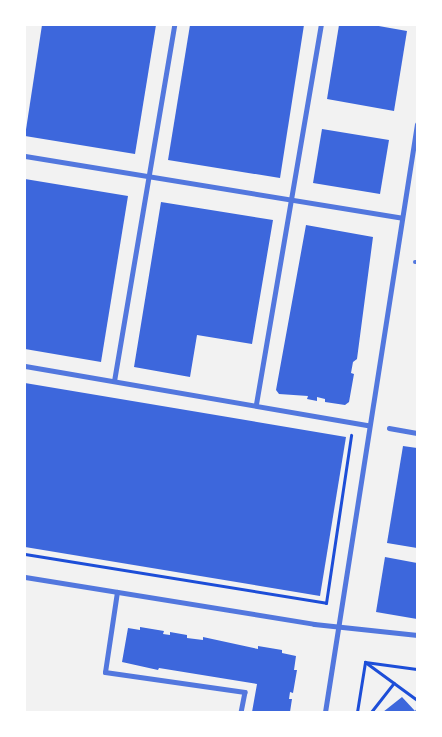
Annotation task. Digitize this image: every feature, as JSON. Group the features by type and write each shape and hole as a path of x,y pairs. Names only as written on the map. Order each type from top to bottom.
{"street":[{"path":"114,381 174,25"},
{"path":"256,404 321,25"},
{"path":"325,712 368,425 417,124"},
{"path":"25,156 402,218"},
{"path":"410,160 417,161"},
{"path":"25,366 256,404 368,425"},
{"path":"389,428 417,433"},
{"path":"25,577 337,627 417,635"},
{"path":"117,592 105,672 245,692 241,712"}],"path":[{"path":"25,554 326,603 353,435 343,433"},
{"path":"365,662 417,669"},
{"path":"365,662 417,700"},
{"path":"357,712 365,662"},
{"path":"372,712 394,683"}],"building":[{"path":"42,25 156,25 135,154 25,136"},
{"path":"190,25 304,25 280,178 168,160"},
{"path":"339,25 373,25 407,31 394,111 327,99"},
{"path":"322,129 389,140 380,194 313,183"},
{"path":"25,179 128,196 101,362 25,349"},
{"path":"161,202 273,220 252,344 197,335 190,377 134,367"},
{"path":"306,225 373,237 357,359 353,362 351,373 354,374 349,402 345,405 325,402 325,399 317,397 317,401 307,399 308,396 279,394 276,390"},
{"path":"25,383 346,437 320,596 25,547"},
{"path":"403,446 417,448 417,548 387,543"},
{"path":"385,557 417,563 417,619 376,612"},
{"path":"140,627 164,631 163,634 170,635 170,632 187,635 187,638 203,640 203,637 258,649 258,646 282,650 282,653 296,656 294,670 297,670 293,693 290,692 289,699 292,699 290,712 252,712 257,684 159,668 158,670 122,662 128,628 140,630"},
{"path":"402,697 415,711 417,708 417,712 383,712"}]}
